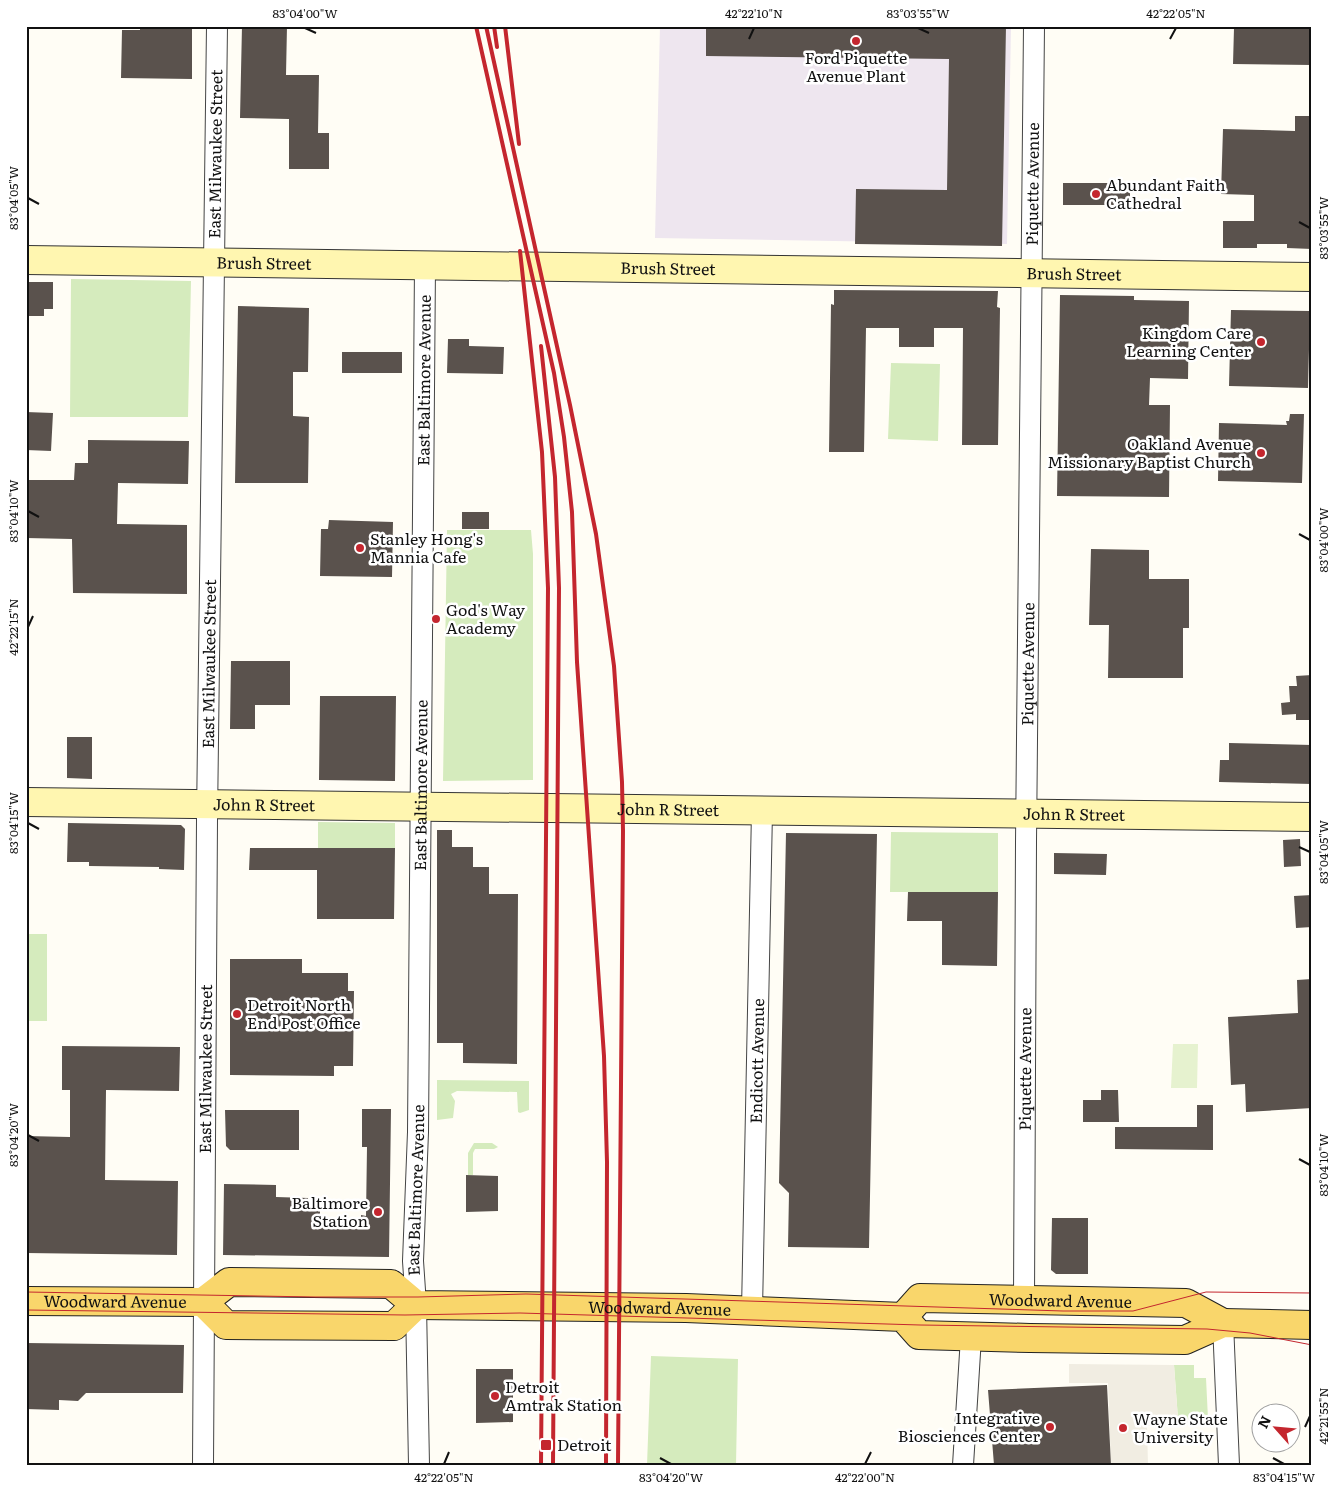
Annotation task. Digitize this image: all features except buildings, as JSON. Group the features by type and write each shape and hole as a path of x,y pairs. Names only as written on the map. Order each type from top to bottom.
{"main road":[{"name":"Woodward Avenue","path":"26,1300 203,1302 228,1282 391,1284 416,1305 752,1310 903,1317 919,1335 1185,1340 1223,1323 1312,1325"},
{"name":"Woodward Avenue","path":"903,1317 920,1298 1186,1303 1223,1323"},
{"name":"Woodward Avenue","path":"203,1302 226,1325 394,1326 416,1305"}],"street":[{"name":"East Milwaukee Street","path":"203,1465 203,1302 208,931 207,804 217,26"},
{"name":"Piquette Avenue","path":"1024,1300 1026,814 1034,26"},
{"name":"Brush Street","path":"26,260 1312,276"},
{"name":"East Baltimore Avenue","path":"419,1465 416,1305 413,1252 418,1132 425,265"},
{"name":"John R Street","path":"26,802 1312,817"},
{"name":"Endicott Avenue","path":"752,1310 762,811"},
{"path":"1223,1323 1229,1465"},
{"path":"963,1465 971,1336"}],"shaded area":[{"path":"660,26 1011,26 1007,244 655,238"},
{"path":"1069,1364 1174,1365 1178,1419 1208,1419 1208,1421 1147,1426 1148,1465 1111,1465 1108,1383 1069,1383"}],"green space":[{"path":"71,279 191,281 188,417 70,417"},
{"path":"891,363 940,364 938,441 888,439"},
{"path":"447,530 531,530 533,554 533,780 443,781"},
{"path":"318,822 395,823 395,848 318,848"},
{"path":"891,832 998,833 998,892 890,892"},
{"path":"26,934 47,934 47,1021 26,1021"},
{"path":"1173,1044 1198,1044 1197,1088 1171,1088"},
{"path":"437,1080 529,1081 529,1110 518,1112 517,1092 457,1091 451,1094 455,1101 453,1118 437,1120"},
{"path":"474,1143 492,1143 498,1147 494,1149 475,1149 473,1153 473,1175 468,1175 468,1153"},
{"path":"651,1356 738,1359 736,1465 647,1465"},
{"path":"1174,1365 1194,1365 1194,1378 1206,1378 1208,1419 1178,1419"}],"tram line":[{"path":"26,1292 315,1297 526,1294 1063,1311 1133,1311 1206,1292 1312,1293"},
{"path":"26,1310 405,1315 520,1313 920,1325 1207,1329 1250,1333 1312,1345"}],"railway":[{"path":"476,26 554,373 564,437 572,512 577,662 604,1056 607,1162 606,1465"},
{"path":"486,26 570,405 596,534 614,666 622,782 623,831 618,1465"},
{"path":"494,26 497,47"},
{"path":"505,26 519,144"},
{"path":"520,251 542,452 548,588 541,1465"},
{"path":"541,346 555,477 559,588 553,1465"}],"place":[{"name":"Ford Piquette Avenue Plant","path":"856,41"},
{"name":"Abundant Faith Cathedral","path":"1096,194"},
{"name":"Kingdom Care Learning Center","path":"1261,342"},
{"name":"Oakland Avenue Missionary Baptist Church","path":"1261,453"},
{"name":"Stanley Hong's Mannia Cafe","path":"360,548"},
{"name":"God's Way Academy","path":"436,619"},
{"name":"Detroit North End Post Office","path":"237,1014"},
{"name":"Baltimore Station","path":"378,1212"},
{"name":"Detroit Amtrak Station","path":"495,1396"},
{"name":"Integrative Biosciences Center","path":"1050,1427"},
{"name":"Wayne State University","path":"1123,1428"},
{"name":"Detroit","path":"546,1445"}]}
